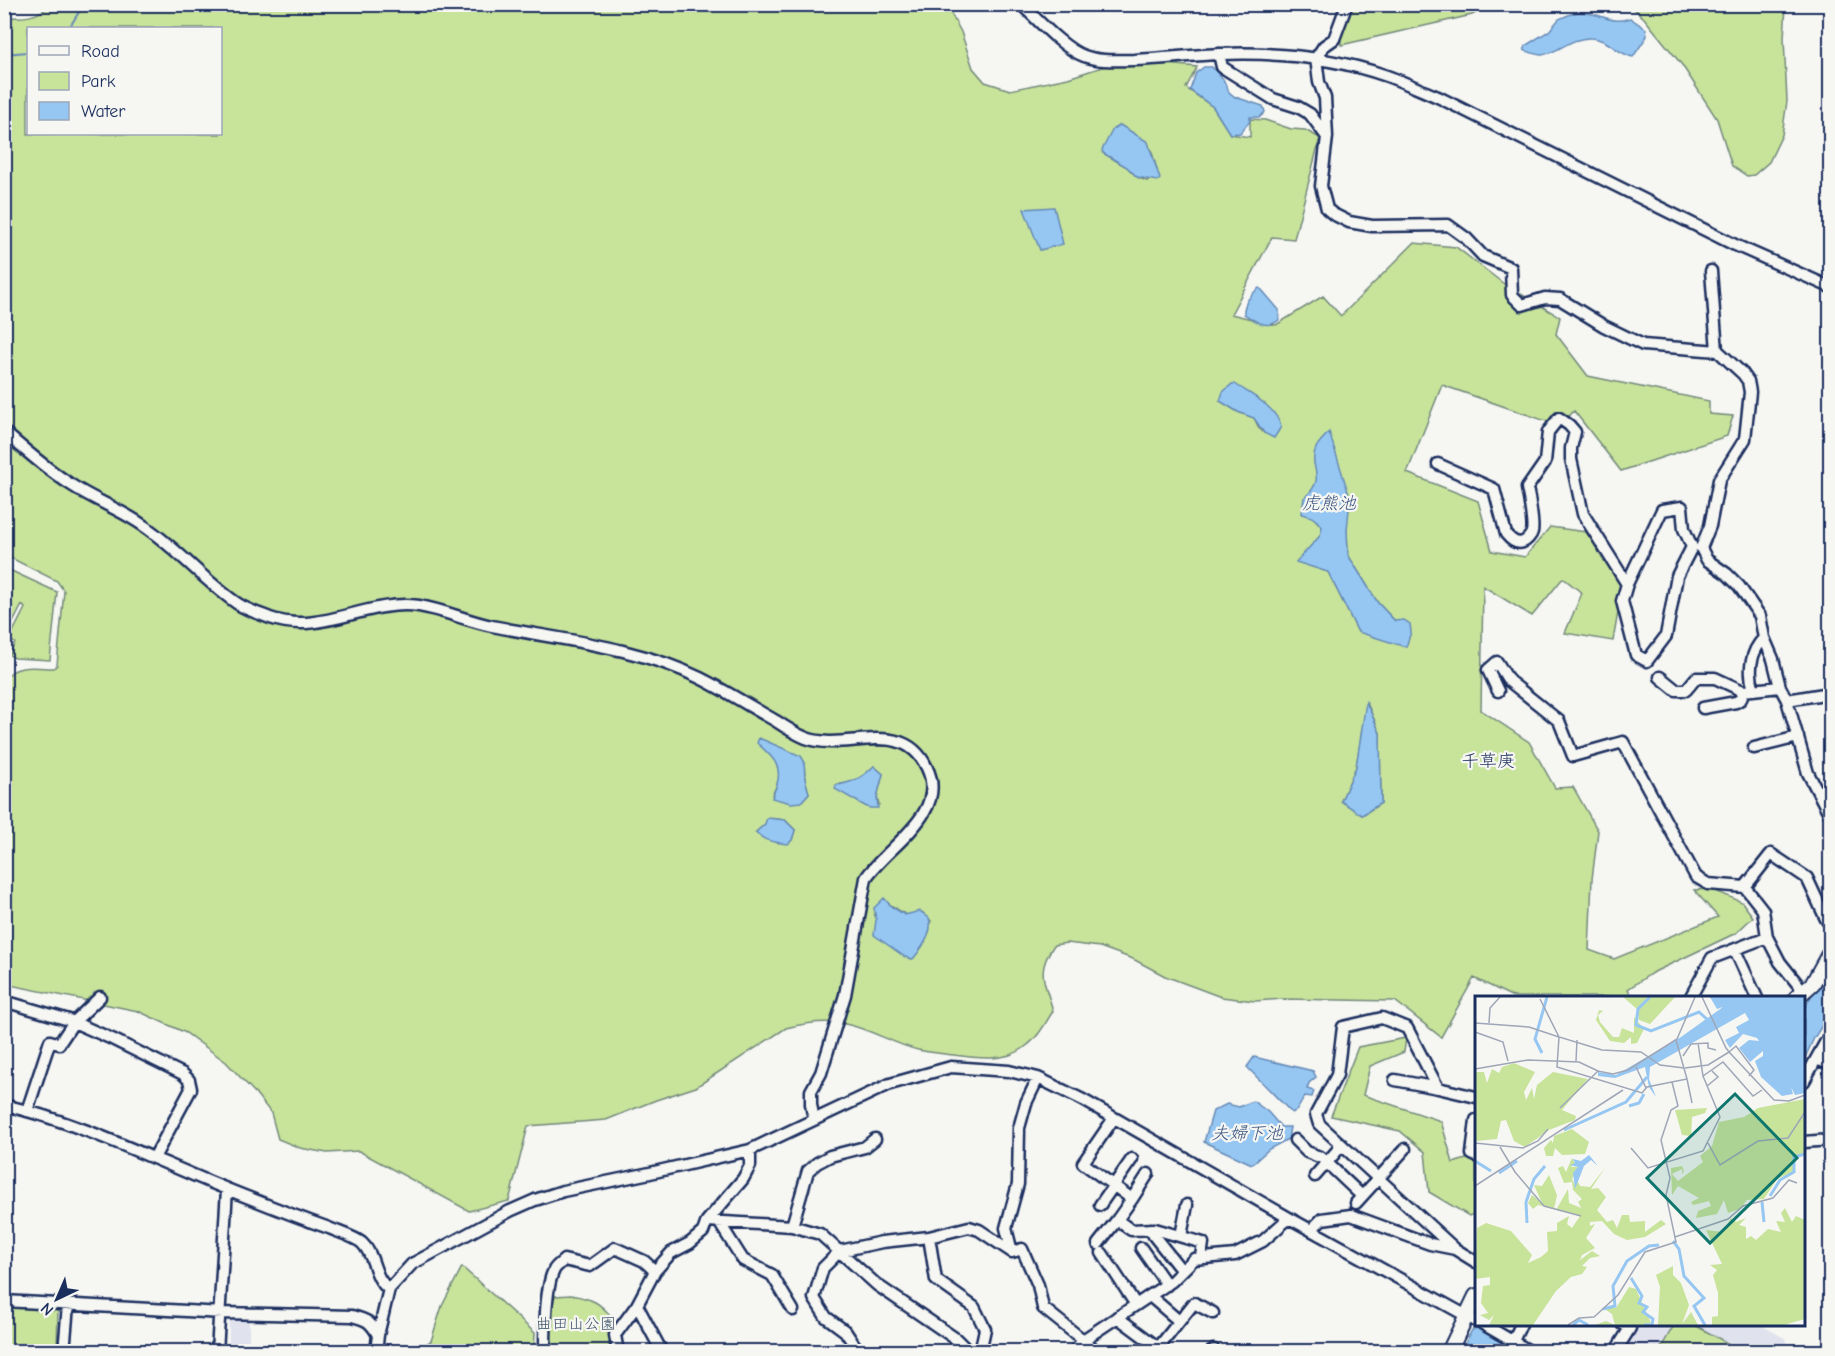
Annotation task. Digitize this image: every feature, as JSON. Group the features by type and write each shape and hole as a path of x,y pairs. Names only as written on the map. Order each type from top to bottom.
{"main road":[{"path":"1800,994 1813,983 1830,952"},
{"path":"1449,1352 1472,1318 1475,1302"}],"street":[{"path":"1021,4 1068,47 1091,58 1122,60 1264,53 1316,58 1388,76 1437,97 1736,245 1830,287"},
{"path":"1347,4 1334,39 1324,46 1316,58 1319,82 1325,98 1326,137 1321,186 1327,208 1333,214 1349,222 1372,226 1448,225 1466,238 1483,256 1511,268 1512,295 1522,305 1545,298 1560,299 1604,326 1642,345 1717,351 1748,381 1750,406 1745,439 1719,480 1710,526 1697,547 1677,576 1666,636 1647,661 1636,655 1622,601 1627,584 1662,510 1682,507 1684,529 1697,547 1707,560 1739,586 1760,616 1764,638 1773,659 1780,687 1787,700 1808,773 1830,815"},
{"path":"1219,54 1222,67 1273,99 1298,107 1310,114 1326,137"},
{"path":"1712,271 1717,351"},
{"path":"1438,464 1494,489 1506,534 1511,540 1522,543 1533,531 1527,488 1545,462 1548,432 1559,418 1575,432 1571,459 1583,514 1627,584"},
{"path":"4,432 38,461 73,486 144,525 240,606 273,619 317,623 380,607 418,606 482,624 601,646 658,661 699,678 807,739 830,743 872,738 910,746 928,769 931,780 929,802 925,813 914,827 874,865 866,878 845,995 821,1074 811,1091 813,1119"},
{"path":"1703,708 1736,702 1748,691 1755,647 1764,638"},
{"path":"1498,691 1488,670 1497,663 1509,681 1559,722 1573,756 1623,742 1696,877 1708,884 1745,887 1763,910 1767,938 1800,994"},
{"path":"1660,677 1676,690 1686,690 1696,678 1715,678 1748,691 1780,687"},
{"path":"1787,700 1830,693"},
{"path":"1754,748 1798,737"},
{"path":"1745,887 1771,854 1807,878 1830,924"},
{"path":"1691,996 1712,958 1767,938"},
{"path":"1735,950 1756,996"},
{"path":"27,1111 50,1041 59,1044 74,1023 100,997"},
{"path":"4,1001 74,1023 112,1039 183,1074 189,1080 191,1089 154,1158"},
{"path":"1438,1088 1407,1028 1382,1017 1343,1027 1337,1075 1316,1114 1318,1124 1455,1249 1475,1262"},
{"path":"1805,1078 1830,1034"},
{"path":"1816,1059 1830,1064"},
{"path":"376,1352 389,1289 412,1264 510,1211 563,1191 750,1150 890,1084 951,1067 1009,1071 1038,1078 1472,1318"},
{"path":"1012,1252 1006,1228 1018,1184 1019,1128 1026,1102 1038,1078"},
{"path":"1395,1080 1475,1097"},
{"path":"4,1105 107,1139 339,1232 362,1243 373,1260 382,1285 389,1289"},
{"path":"1114,1118 1083,1163 1132,1199"},
{"path":"1475,1128 1472,1154 1475,1156"},
{"path":"792,1226 808,1171 830,1156 865,1147 875,1139"},
{"path":"1295,1140 1307,1152 1327,1162 1359,1200 1405,1149"},
{"path":"1805,1142 1830,1140"},
{"path":"1315,1176 1342,1145"},
{"path":"618,1352 615,1335 637,1305 656,1271 671,1253 690,1243 713,1222 750,1166 750,1150"},
{"path":"1100,1205 1132,1159"},
{"path":"1136,1305 1100,1248 1148,1174"},
{"path":"217,1352 227,1189"},
{"path":"1181,1236 1186,1205"},
{"path":"1311,1230 1322,1219 1351,1215 1430,1244 1455,1249"},
{"path":"1074,1352 1083,1340 1167,1285 1194,1259 1235,1255 1263,1241 1289,1218"},
{"path":"1117,1220 1131,1230 1151,1229 1203,1243 1201,1257"},
{"path":"713,1222 792,1226 820,1234 889,1294 957,1339 969,1352"},
{"path":"713,1222 743,1260 772,1275 793,1310"},
{"path":"859,1352 845,1331 826,1317 814,1298 823,1268 840,1251 882,1242 929,1238 969,1227 979,1230 1012,1252"},
{"path":"1151,1229 1182,1271"},
{"path":"929,1238 936,1280 974,1307 985,1329 980,1352"},
{"path":"545,1352 545,1316 551,1280 554,1268 564,1260 590,1266 615,1248 644,1262 656,1271"},
{"path":"1142,1248 1167,1285"},
{"path":"1012,1252 1022,1249 1038,1285 1043,1308 1098,1352"},
{"path":"1150,1296 1179,1322"},
{"path":"4,1301 352,1316 372,1323 378,1335"},
{"path":"1117,1317 1159,1350 1194,1303 1213,1313"},
{"path":"64,1352 68,1305"},
{"path":"637,1305 662,1352"},
{"path":"1485,1326 1510,1346 1531,1352"},
{"path":"1510,1346 1520,1326"},
{"path":"1615,1352 1630,1328 1626,1326"}],"shaded area":[{"path":"229,1319 249,1320 249,1351 229,1351"},
{"path":"1628,1326 1763,1326 1786,1339 1784,1351 1615,1352"}],"green space":[{"path":"51,4 944,4 961,32 973,68 985,82 1010,90 1068,78 1124,60 1197,67 1186,88 1213,107 1230,134 1250,137 1250,119 1265,120 1291,129 1305,130 1320,138 1294,239 1272,237 1231,314 1276,325 1323,296 1341,316 1414,243 1456,247 1504,284 1560,317 1556,334 1588,376 1709,401 1709,414 1733,416 1727,436 1621,471 1574,411 1560,426 1442,385 1407,473 1478,501 1492,551 1525,557 1550,527 1586,532 1623,584 1613,641 1565,633 1582,593 1563,578 1532,616 1483,586 1481,710 1529,742 1555,788 1573,787 1598,831 1592,879 1589,950 1614,959 1718,917 1694,890 1711,889 1742,902 1753,917 1736,933 1652,973 1628,989 1632,996 1511,996 1474,978 1441,1037 1395,1001 1283,999 1255,1001 1221,997 1165,976 1133,959 1100,947 1067,943 1054,945 1043,970 1053,1011 1034,1039 1017,1052 1007,1056 987,1058 925,1051 900,1044 855,1026 830,1022 786,1028 696,1087 606,1120 528,1126 509,1201 469,1211 359,1151 327,1153 300,1148 278,1139 271,1113 257,1095 226,1062 186,1033 138,1011 5,984 5,679 20,668 54,668 57,665 64,591 57,581 5,555 4,17 29,16 41,12","holes":["1151,149 1157,170 1147,181 1137,177 1127,167 1103,153","1252,396 1265,404 1264,433 1254,418 1220,401","1314,462 1347,530 1348,555 1378,603 1395,621 1358,632 1328,572 1297,562 1320,536 1322,527 1312,516 1313,490 1318,477","1367,703 1380,733 1381,803 1362,815 1341,801 1356,767","774,758 804,761 809,793 801,802 772,795 779,772","874,766 883,774 877,797 879,804 837,784 858,780","768,818 785,820 795,830 792,840 756,832","889,904 906,915 922,912 931,921 911,959 876,936 874,912"]},
{"path":"1339,5 1490,5 1472,15 1341,45"},
{"path":"1630,5 1786,5 1784,38 1787,101 1782,135 1769,162 1754,175 1747,176 1732,166 1717,119 1682,65 1644,18"},
{"path":"5,568 57,592 50,660 15,658 9,655 15,643 9,640 25,608 22,605 5,638"},
{"path":"1406,1038 1404,1052 1370,1066 1363,1095 1441,1121 1453,1163 1475,1156 1475,1213 1469,1216 1429,1192 1425,1152 1400,1131 1331,1116 1358,1047"},
{"path":"462,1267 535,1333 534,1351 413,1351 431,1341 442,1306"},
{"name":"曲田山公園","path":"571,1295 596,1302 614,1320 609,1351 549,1351 549,1311 555,1296"},
{"path":"4,1303 58,1308 57,1351 5,1351"},
{"path":"1673,1326 1697,1326 1738,1349 1737,1351 1664,1352 1661,1348"}],"water":[{"path":"1573,13 1587,13 1615,20 1630,18 1646,29 1647,36 1633,57 1602,41 1591,38 1571,42 1548,54 1535,54 1524,50 1525,46 1549,31 1559,19"},
{"path":"1204,67 1212,67 1235,97 1263,106 1265,112 1260,117 1250,117 1250,121 1240,133 1230,134 1213,107 1190,90 1196,73"},
{"path":"1120,125 1148,142 1160,179 1157,181 1137,177 1127,167 1103,153 1102,150 1113,129"},
{"path":"1054,207 1063,244 1040,250 1024,209"},
{"path":"1259,288 1279,310 1279,320 1275,323 1261,323 1244,314 1248,300"},
{"path":"1232,384 1255,397 1274,413 1281,427 1274,438 1264,433 1254,418 1220,401 1223,392"},
{"name":"虎熊池","path":"1329,432 1350,498 1347,530 1348,555 1378,603 1395,621 1404,620 1410,624 1411,632 1406,647 1358,632 1328,572 1296,562 1320,536 1322,527 1320,524 1302,514 1304,498 1315,484 1314,455 1316,448"},
{"path":"1366,702 1380,733 1381,803 1362,815 1341,801 1356,767"},
{"path":"759,738 801,756 804,761 809,793 801,802 791,803 772,798 777,784 777,765 757,743"},
{"path":"874,766 883,774 877,797 878,808 865,806 835,789 836,785 856,779"},
{"path":"767,818 785,820 795,830 788,844 766,840 756,832 765,824"},
{"path":"884,898 892,907 905,915 920,911 929,918 929,934 913,959 905,957 874,935 876,920 874,908"},
{"path":"1830,963 1830,1013 1805,1058 1805,1007"},
{"path":"1254,1057 1313,1071 1316,1077 1309,1083 1307,1089 1314,1091 1312,1097 1305,1096 1297,1110 1292,1113 1247,1067"},
{"name":"夫婦下池","path":"1253,1101 1268,1112 1281,1127 1290,1127 1288,1139 1269,1149 1252,1164 1204,1142 1213,1111 1227,1104 1239,1107"},
{"path":"1480,1327 1499,1337 1504,1348 1502,1351 1461,1352 1472,1330"}],"waterway":[{"path":"70,27 84,4"},
{"path":"4,54 27,52"}],"district":[{"name":"千草庚","path":"1488,761"}]}
